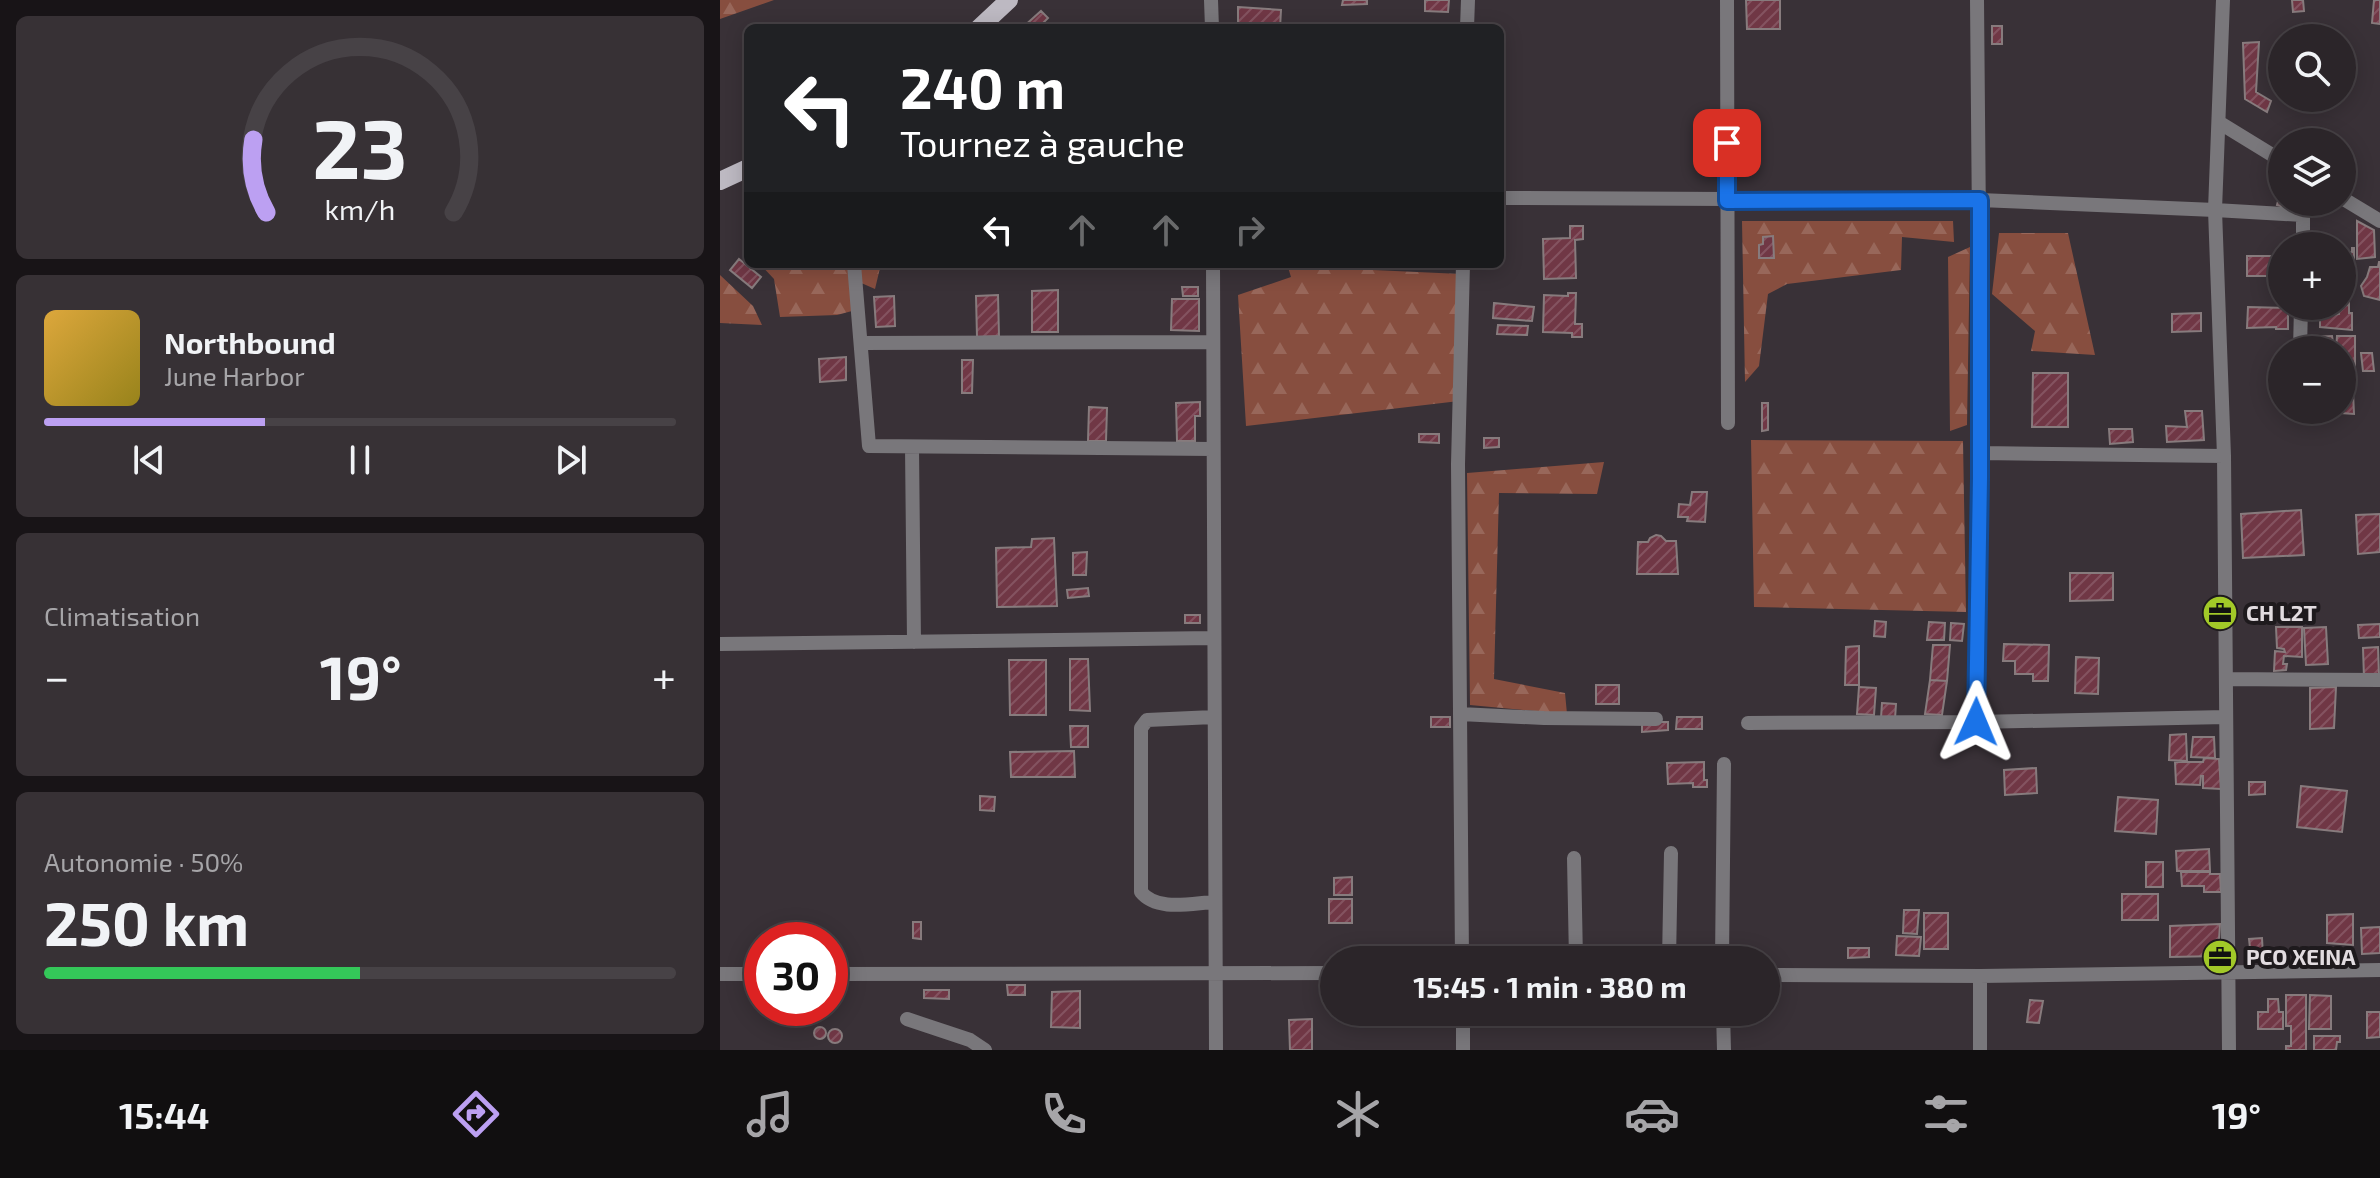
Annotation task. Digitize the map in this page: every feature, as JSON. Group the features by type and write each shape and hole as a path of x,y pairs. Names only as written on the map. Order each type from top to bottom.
{"main road":[{"path":"983,24 1009,0"},
{"path":"720,181 744,170"}],"street":[{"path":"1211,0 1212,24"},
{"path":"1467,24 1468,0"},
{"path":"1727,0 1728,423"},
{"path":"1976,722 1981,453 1977,0"},
{"path":"2223,0 2215,210 2224,456 2229,1050"},
{"path":"2220,123 2268,152"},
{"path":"1504,198 1980,200 2303,215 2303,232"},
{"path":"2356,206 2380,221"},
{"path":"854,268 869,446 1213,449"},
{"path":"1213,268 1216,1050"},
{"path":"1462,946 1458,464 1463,268"},
{"path":"862,343 1213,342"},
{"path":"912,447 914,642"},
{"path":"1981,453 2224,456"},
{"path":"720,644 1214,638"},
{"path":"2226,679 2380,680"},
{"path":"1460,714 1656,719"},
{"path":"1214,717 1147,720 1143,723 1141,892 1147,900 1160,904 1215,902"},
{"path":"1748,723 2226,717"},
{"path":"1722,946 1724,764"},
{"path":"1669,946 1671,853"},
{"path":"1574,858 1576,946"},
{"path":"1780,975 1980,976 2380,970"},
{"path":"848,974 1320,973"},
{"path":"720,974 744,974"},
{"path":"1980,976 1980,1050"},
{"path":"907,1019 970,1040 985,1050"},
{"path":"1463,1026 1463,1050"},
{"path":"1723,1026 1724,1050"}],"green space":[{"path":"720,0 774,0 720,19"},
{"path":"1742,221 1953,221 1954,242 1902,237 1901,270 1787,284 1768,294 1759,366 1745,382"},
{"path":"1999,233 2068,233 2095,355 2031,351 2035,331 1992,294"},
{"path":"1970,247 1967,425 1950,431 1948,257"},
{"path":"764,268 880,268 875,289 859,282 852,311 837,315 780,317 774,279"},
{"path":"1288,268 1461,274 1459,401 1246,426 1238,295 1291,277"},
{"path":"720,275 753,306 762,325 720,323"},
{"path":"1751,440 1963,441 1966,612 1754,607"},
{"path":"1604,462 1597,494 1499,493 1494,679 1565,693 1567,714 1470,705 1467,473"}],"building":[{"path":"1343,0 1367,0 1367,4 1342,5"},
{"path":"1425,0 1449,0 1448,12 1425,11"},
{"path":"1746,0 1780,0 1780,29 1747,29"},
{"path":"2292,0 2303,0 2304,11 2293,12"},
{"path":"2374,0 2380,0 2380,24 2372,23"},
{"path":"1238,7 1281,10 1280,24 1238,24"},
{"path":"1041,11 1048,18 1042,24 1026,24"},
{"path":"1992,26 2002,26 2002,44 1992,44"},
{"path":"2259,42 2256,92 2268,99 2267,112 2245,99 2243,43"},
{"path":"2357,221 2374,230 2375,257 2357,259"},
{"path":"1570,226 1583,226 1583,239 1575,240 1576,278 1544,279 1543,239 1570,238"},
{"path":"1773,236 1774,258 1759,258 1759,245 1763,244 1763,237"},
{"path":"2247,256 2268,256 2268,276 2247,276"},
{"path":"739,259 744,268 750,268 761,277 752,288 730,270"},
{"path":"2379,262 2380,300 2364,296 2361,286 2370,267 2378,267"},
{"path":"1182,287 1198,287 1198,296 1183,296"},
{"path":"1058,290 1058,332 1032,332 1032,291"},
{"path":"1568,293 1576,293 1575,324 1582,324 1582,337 1572,337 1572,333 1543,332 1544,295 1568,296"},
{"path":"998,295 999,336 977,337 976,296"},
{"path":"894,296 895,326 876,327 874,297"},
{"path":"1172,299 1199,299 1199,331 1171,330"},
{"path":"1494,303 1534,307 1532,321 1493,318"},
{"path":"2248,307 2268,308 2268,320 2288,320 2288,329 2247,328"},
{"path":"2201,313 2201,331 2172,332 2172,314"},
{"path":"2320,320 2352,320 2352,330 2320,327"},
{"path":"1498,325 1528,326 1527,335 1497,334"},
{"path":"2361,353 2372,353 2374,371 2363,371"},
{"path":"846,357 846,380 820,382 819,359"},
{"path":"962,360 973,360 972,393 962,393"},
{"path":"2033,373 2068,373 2068,427 2032,427"},
{"path":"1200,402 1200,416 1195,416 1195,441 1177,441 1176,403"},
{"path":"1762,403 1768,403 1768,430 1762,431"},
{"path":"1089,407 1107,408 1106,441 1088,441"},
{"path":"2185,411 2202,411 2204,440 2167,442 2166,426 2187,427"},
{"path":"2109,429 2132,429 2133,442 2110,444"},
{"path":"1419,434 1439,434 1439,443 1419,442"},
{"path":"1484,438 1499,438 1499,447 1484,448"},
{"path":"1692,492 1707,492 1705,522 1678,517 1679,504 1690,505"},
{"path":"2301,510 2304,555 2243,558 2241,514"},
{"path":"2380,514 2380,552 2358,554 2356,515"},
{"path":"1656,535 1666,541 1676,541 1678,574 1637,574 1638,542 1648,542"},
{"path":"1054,538 1057,606 997,607 996,548 1031,547 1032,539"},
{"path":"1087,552 1086,575 1073,575 1073,553"},
{"path":"2070,573 2113,573 2113,600 2070,601"},
{"path":"1088,588 1089,596 1068,598 1067,590"},
{"path":"1185,615 1200,615 1200,623 1185,623"},
{"path":"1875,621 1886,622 1885,637 1874,636"},
{"path":"1929,622 1945,623 1944,640 1927,640"},
{"path":"1951,623 1964,624 1962,641 1950,640"},
{"path":"2380,624 2380,637 2359,638 2358,625"},
{"path":"2276,627 2302,627 2302,657 2284,656 2286,670 2274,671 2275,651 2285,652 2277,648"},
{"path":"2326,627 2328,664 2306,665 2304,628"},
{"path":"2004,644 2049,645 2048,681 2033,681 2033,674 2015,674 2015,661 2003,661"},
{"path":"1933,645 1950,645 1947,681 1930,680"},
{"path":"1859,646 1859,685 1845,685 1846,647"},
{"path":"2378,647 2379,677 2364,678 2363,648"},
{"path":"2076,657 2099,658 2098,694 2075,693"},
{"path":"1070,659 1088,659 1090,711 1070,710"},
{"path":"1009,660 1046,660 1046,715 1010,715"},
{"path":"1930,680 1947,681 1942,715 1925,714"},
{"path":"1596,685 1619,685 1619,704 1596,704"},
{"path":"1859,687 1876,688 1874,715 1857,714"},
{"path":"2336,687 2334,728 2310,729 2310,688"},
{"path":"1882,703 1896,704 1895,719 1881,718"},
{"path":"1431,717 1450,717 1450,727 1431,727"},
{"path":"1677,717 1702,717 1702,729 1676,729"},
{"path":"1642,722 1668,722 1668,730 1642,732"},
{"path":"1070,726 1088,726 1088,747 1071,747"},
{"path":"2186,734 2187,761 2169,760 2170,735"},
{"path":"2193,737 2214,737 2215,758 2191,757"},
{"path":"1074,751 1075,777 1011,777 1010,752"},
{"path":"2204,758 2219,759 2221,789 2203,788 2203,776 2200,785 2176,784 2175,762 2203,762"},
{"path":"1704,762 1707,787 1693,787 1693,783 1668,784 1667,763"},
{"path":"2036,768 2037,793 2005,795 2004,770"},
{"path":"2249,782 2265,782 2265,794 2249,795"},
{"path":"2301,786 2347,791 2342,832 2297,827"},
{"path":"980,796 995,797 994,811 980,810"},
{"path":"2118,797 2158,800 2156,834 2115,831"},
{"path":"2209,849 2210,871 2177,871 2176,851"},
{"path":"2146,862 2163,862 2163,887 2146,887"},
{"path":"2181,872 2220,874 2221,892 2204,892 2204,886 2182,886"},
{"path":"1352,877 1352,895 1334,895 1334,878"},
{"path":"2122,894 2158,894 2158,920 2122,920"},
{"path":"1329,899 1352,899 1352,923 1329,923"},
{"path":"1904,910 1919,910 1917,934 1903,933"},
{"path":"1924,913 1948,913 1948,949 1924,949"},
{"path":"2353,914 2353,945 2327,943 2327,915"},
{"path":"913,922 921,922 921,939 913,938"},
{"path":"2220,924 2218,956 2170,957 2170,926"},
{"path":"2380,927 2380,953 2362,954 2361,928"},
{"path":"1897,936 1921,937 1919,956 1896,955"},
{"path":"2262,938 2263,956 2251,957 2249,939"},
{"path":"1848,948 1869,948 1869,957 1848,958"},
{"path":"1007,985 1025,985 1025,995 1008,995"},
{"path":"924,990 949,990 949,999 924,998"},
{"path":"1080,991 1080,1028 1051,1027 1052,992"},
{"path":"2286,995 2306,995 2306,1050 2286,1050 2286,1046 2291,1046 2291,1026 2286,1026"},
{"path":"2310,995 2331,996 2331,1029 2309,1029"},
{"path":"2268,999 2278,999 2279,1012 2283,1012 2283,1029 2258,1029 2258,1012 2268,1012"},
{"path":"2030,1000 2043,1001 2039,1023 2027,1022"},
{"path":"2367,1012 2380,1012 2380,1037 2367,1038"},
{"path":"1312,1019 1312,1050 1290,1050 1289,1020"},
{"path":"820,1027 826,1033 820,1039 814,1033"},
{"path":"835,1029 842,1036 835,1043 828,1036"},
{"path":"2314,1036 2340,1036 2340,1042 2337,1042 2336,1050 2314,1050"}],"place":[{"name":"CH L2T","path":"2220,613"},
{"name":"PCO XEINA","path":"2220,957"}],"route":[{"path":"1727,143 1727,201 1980,200 1976,722"}]}
